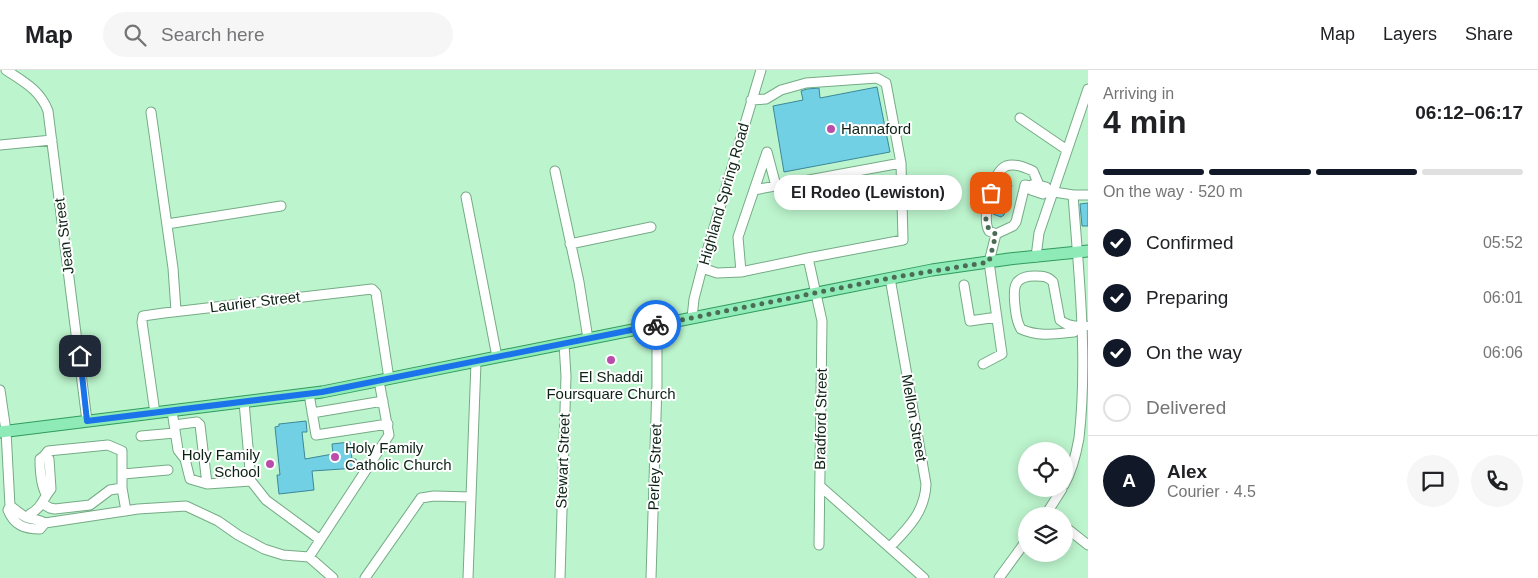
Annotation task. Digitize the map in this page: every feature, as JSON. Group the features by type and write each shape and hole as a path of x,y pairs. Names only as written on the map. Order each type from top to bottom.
{"main road":[{"path":"3,431 309,394 890,278 989,262 1083,252"}],"street":[{"name":"Jean Street","path":"6,70 32,87 44,102 48,112 87,421"},
{"name":"Highland Spring Road","path":"692,318 694,299 702,268 761,70"},
{"path":"702,268 718,274 741,272 903,240 901,163 886,83 877,78 806,83 781,90 766,99 751,100"},
{"path":"1036,257 1039,233 1050,192 1088,89"},
{"path":"152,112 167,224 176,312"},
{"path":"1020,118 1067,150"},
{"path":"0,145 52,140"},
{"path":"741,272 738,237 767,152 776,186"},
{"path":"754,190 901,163"},
{"path":"1034,186 1033,171 1022,166 1012,164 999,171 994,179 986,220 989,231 996,234 1013,226 1016,222 1026,185 1034,186 1046,187 1050,192 1088,195"},
{"path":"555,171 579,282 588,339"},
{"path":"1072,195 1083,252 1086,294 1082,326 1088,362 1083,421 1073,463"},
{"path":"466,197 497,357"},
{"path":"167,224 281,206"},
{"path":"570,244 652,227"},
{"path":"983,364 1002,354 989,262 996,234"},
{"name":"Bradford Street","path":"808,258 822,321 820,545"},
{"path":"1032,276 1043,276 1050,279 1053,282 1060,320 1064,324 1082,326 1074,332 1043,335 1034,335 1021,329 1016,318 1013,288 1016,283 1021,278 1032,276"},
{"name":"Mellon Street","path":"890,278 926,484 925,499 920,511 890,548"},
{"path":"964,285 970,321 997,317"},
{"name":"Laurier Street","path":"155,413 142,319 146,315 372,289 376,293 384,380"},
{"name":"Perley Street","path":"651,578 657,384 657,334 655,326"},
{"name":"Stewart Street","path":"560,578 566,385 564,344"},
{"path":"468,578 476,362"},
{"path":"309,557 389,434 384,401 384,380"},
{"path":"0,390 10,504 8,510 12,520 20,526 29,529 40,529 45,523"},
{"path":"309,394 316,434 388,424"},
{"path":"312,413 384,401"},
{"path":"244,402 251,481 266,500 319,539"},
{"path":"172,411 178,450 185,459 190,479 207,484 251,481"},
{"path":"141,436 197,422 200,425 207,484"},
{"path":"28,518 30,514 37,511 43,504 46,494 51,489 49,459 44,456 48,451 108,445 122,451 122,488 126,511"},
{"path":"123,474 168,470"},
{"path":"820,486 924,578"},
{"path":"43,504 55,509 90,505 110,490 122,488"},
{"path":"365,578 421,498 434,496 471,497"},
{"path":"0,503 10,504 19,514 45,523 126,511 186,506 218,521 238,535 264,549 283,555 309,557 333,578"},
{"path":"1073,533 1088,545"},
{"path":"999,578 1018,553"}],"building":[{"name":"Hannaford","path":"877,87 890,152 784,172 773,106 803,100 801,91 807,89 819,88 820,98"},
{"path":"1001,183 1012,185 1004,215 1001,217 993,214"},
{"path":"1088,203 1088,226 1082,226 1080,204"},
{"name":"Holy Family Catholic Church","path":"306,421 307,432 302,432 305,459 333,454 332,444 350,442 352,459 356,459 357,468 312,471 314,490 279,494 277,475 280,475 275,427 279,426 279,424"}],"way so far":[{"path":"656,325 932,270 989,262 996,234 989,231 986,227 991,193"}],"place":[{"name":"Hannaford","path":"831,129"},
{"name":"El Rodeo (Lewiston)","path":"991,193"},
{"name":"El Shaddi Foursquare Church","path":"611,360"},
{"name":"Holy Family Catholic Church","path":"335,457"},
{"name":"Holy Family School","path":"270,464"}],"route":[{"path":"80,356 87,421 322,392 656,325"}]}
